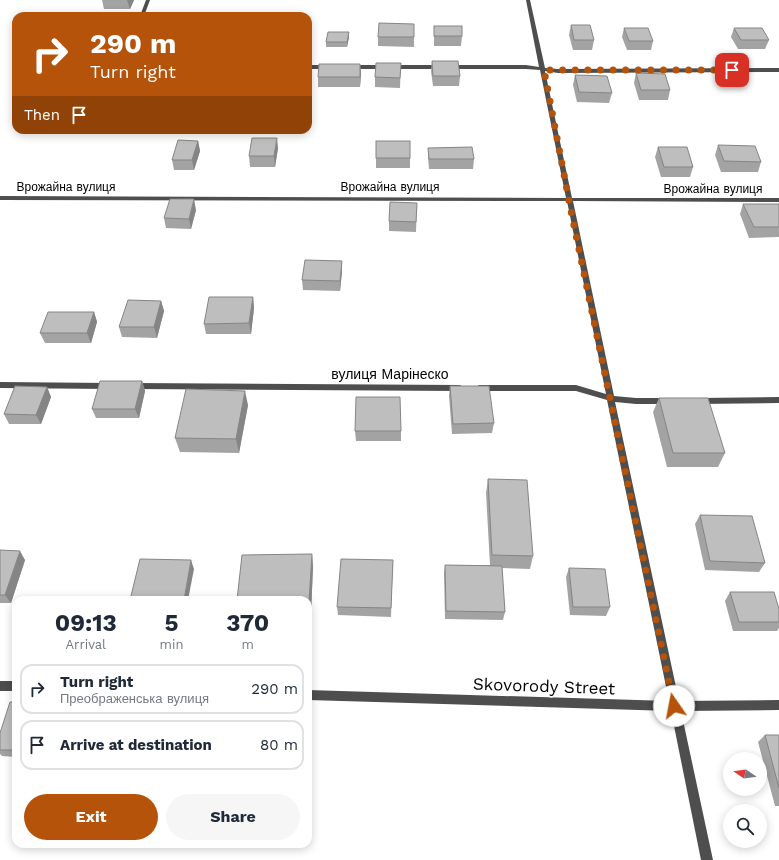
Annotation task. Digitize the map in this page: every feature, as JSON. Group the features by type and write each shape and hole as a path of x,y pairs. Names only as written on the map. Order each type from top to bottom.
{"street":[{"path":"144,12 148,0"},
{"path":"528,0 544,70 610,398 707,860"},
{"path":"312,67 331,67"},
{"path":"347,67 526,67 544,70 779,70"},
{"name":"Врожайна вулиця","path":"0,198 569,198 595,200 779,200"},
{"name":"вулиця Марінеско","path":"0,385 576,388 610,398 636,401 675,401"},
{"path":"691,401 779,400"},
{"path":"0,686 12,686"},
{"name":"Skovorody Street","path":"312,695 674,706 779,705"}],"building":[{"path":"379,23 414,24 414,37 378,37"},
{"path":"571,25 590,25 594,40 574,40"},
{"path":"434,26 462,26 462,36 434,36"},
{"path":"624,28 648,28 653,41 629,41"},
{"path":"734,28 762,28 769,40 741,40"},
{"path":"328,32 349,32 347,42 326,42"},
{"path":"432,61 458,61 460,76 433,76"},
{"path":"376,63 401,63 400,78 375,77"},
{"path":"319,64 360,64 360,77 318,77"},
{"path":"636,73 665,74 670,90 641,90"},
{"path":"575,75 607,76 612,93 579,92"},
{"path":"252,138 277,138 274,156 249,156"},
{"path":"178,140 198,141 192,160 172,160"},
{"path":"376,141 410,141 410,158 376,158"},
{"path":"718,145 755,146 761,162 724,161"},
{"path":"472,147 474,159 429,159 428,148"},
{"path":"658,147 687,147 693,167 664,167"},
{"path":"170,199 194,199 189,219 164,218"},
{"path":"390,202 417,203 416,222 389,221"},
{"path":"743,204 779,204 779,227 754,227"},
{"path":"305,260 342,261 340,281 302,280"},
{"path":"209,297 253,297 249,323 204,324"},
{"path":"128,300 161,301 154,327 119,327"},
{"path":"48,312 94,312 87,333 40,333"},
{"path":"100,381 142,381 135,409 92,409"},
{"path":"15,386 47,387 36,415 4,414"},
{"path":"450,386 489,386 494,423 453,424"},
{"path":"186,389 245,391 236,439 175,438"},
{"path":"356,397 400,397 401,431 355,431"},
{"path":"659,398 708,398 725,453 673,453"},
{"path":"488,479 527,480 533,556 492,555"},
{"path":"700,515 752,516 765,563 710,561"},
{"path":"0,550 20,551 5,595 0,595"},
{"path":"312,554 309,596 237,596 242,555"},
{"path":"140,559 191,560 185,596 131,596"},
{"path":"341,559 393,560 391,608 337,607"},
{"path":"445,565 502,566 505,612 446,611"},
{"path":"569,568 605,569 610,607 573,607"},
{"path":"730,592 774,592 779,609 779,622 739,622"},
{"path":"10,702 12,702 12,750 0,750 0,733"},
{"path":"765,735 779,735 779,788"}],"route":[{"path":"674,706 571,211 544,70 732,70"}]}
